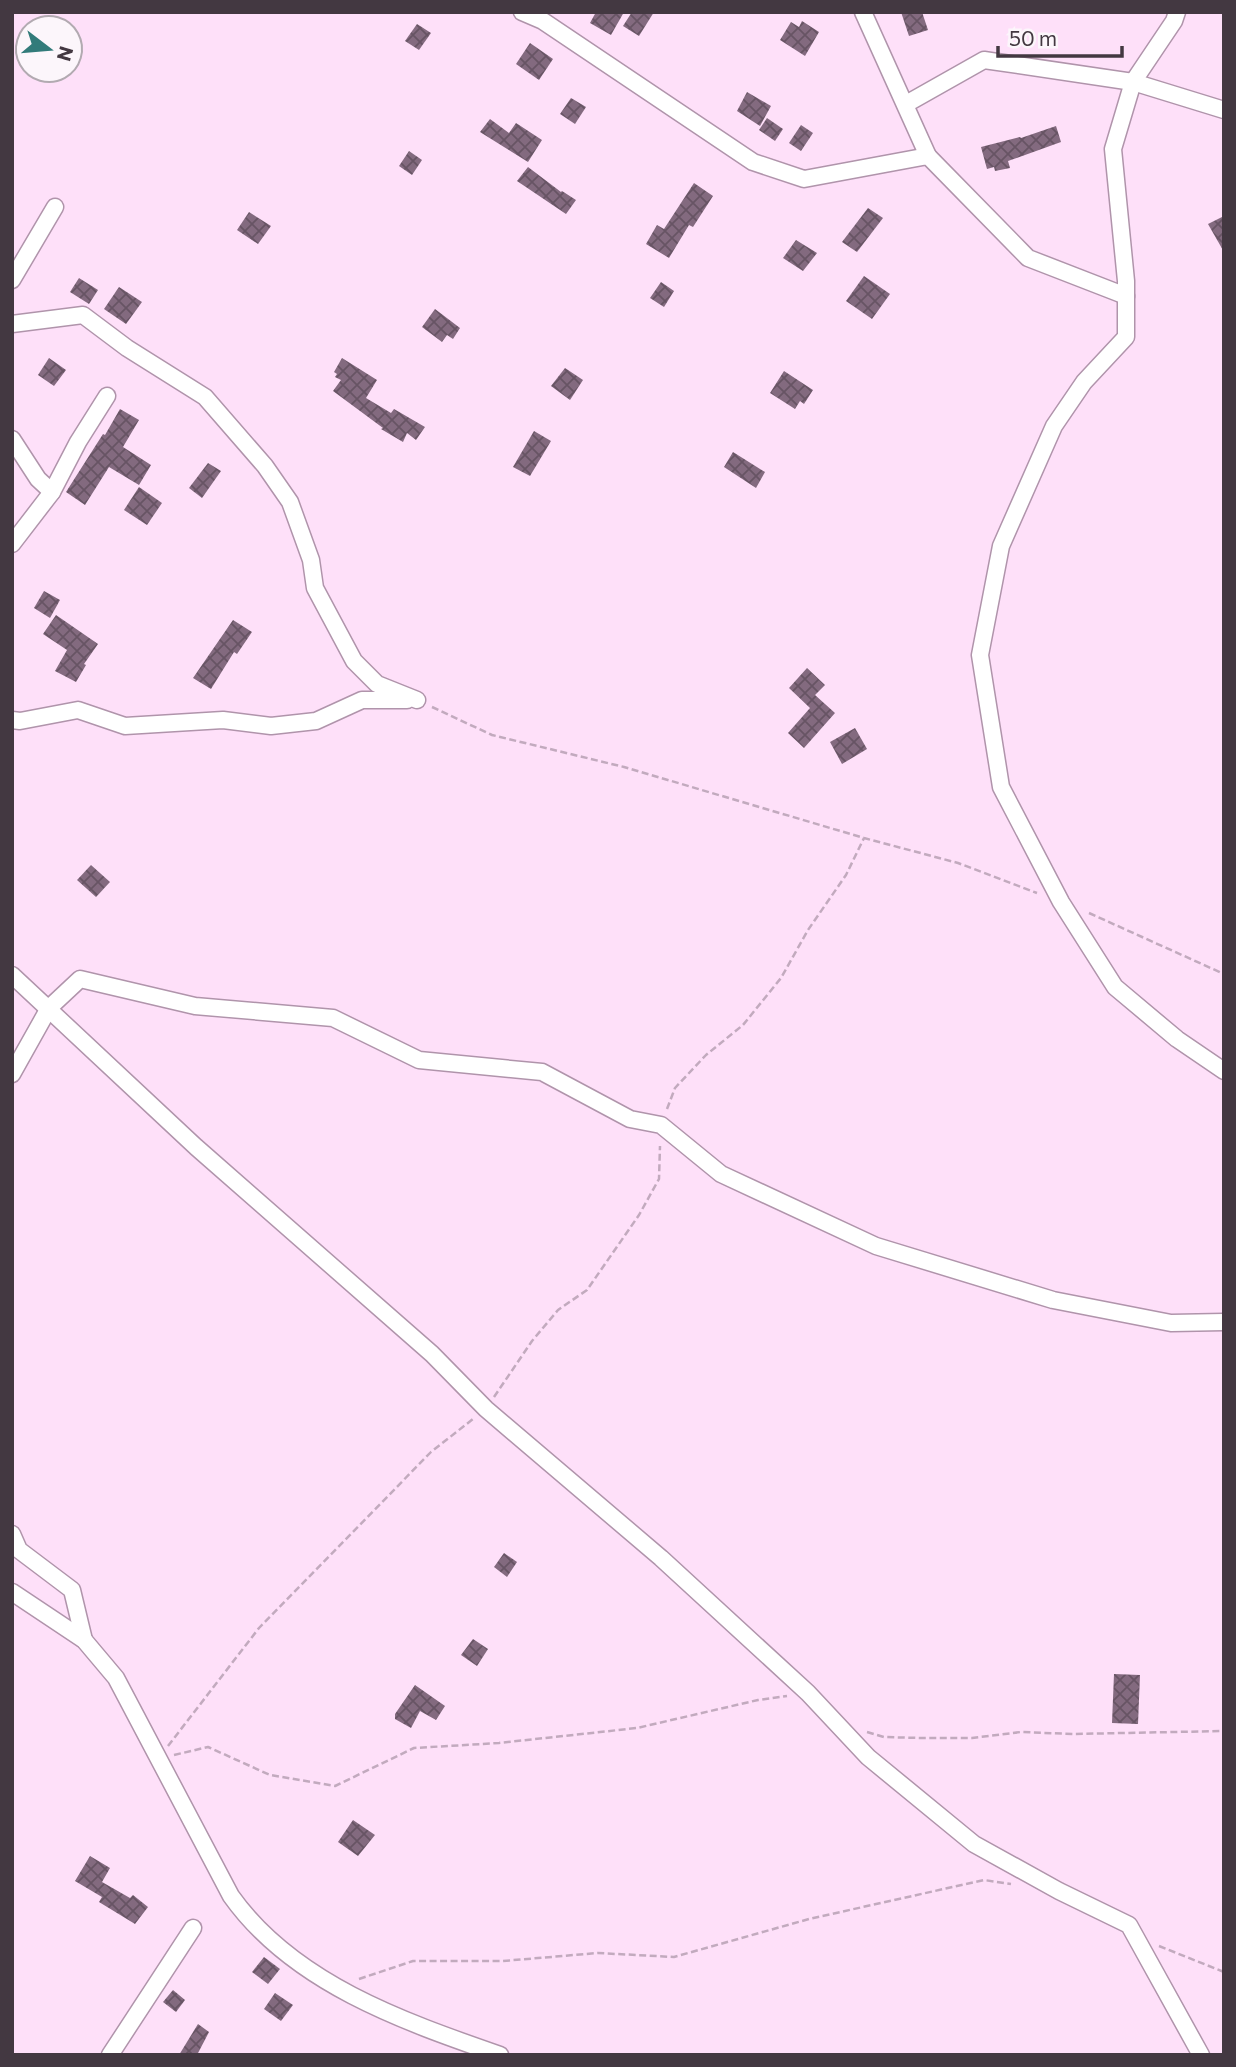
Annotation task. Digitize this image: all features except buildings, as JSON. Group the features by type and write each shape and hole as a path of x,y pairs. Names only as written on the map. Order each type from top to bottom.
{"street":[{"path":"522,12 543,20 752,162 804,178 928,156"},
{"path":"863,12 928,156 1028,258 1126,296"},
{"path":"1177,12 1174,21 1133,82 1113,149 1126,296 1126,337 1084,382 1054,426 1002,546 980,655 1001,786 1061,902 1115,987 1177,1040 1224,1071"},
{"path":"906,104 984,60 1133,82 1224,110"},
{"path":"12,280 55,207"},
{"path":"12,324 83,315 127,348 205,397 265,466 290,502 311,560 315,588 354,661 377,684 417,700"},
{"path":"12,544 52,492 78,442 107,396"},
{"path":"12,439 38,480 52,492"},
{"path":"12,720 20,721 78,710 125,726 223,720 271,726 316,721 362,700 417,700"},
{"path":"12,975 196,1147 432,1354 486,1409 661,1558 808,1693 868,1757 974,1844 1059,1891 1129,1925 1201,2055"},
{"path":"12,1074 48,1008 80,979 195,1006 333,1018 419,1060 542,1072 629,1119 661,1125 721,1174 876,1245 1053,1300 1171,1323 1224,1322"},
{"path":"12,1534 19,1550 72,1590 84,1640"},
{"path":"12,1592 84,1640 116,1678 231,1896 248,1919 285,1953 336,1987 422,2028 500,2055"},
{"path":"110,2055 193,1928"}],"path":[{"path":"417,700 492,735 624,767 958,863 1120,926 1224,974"},
{"path":"159,1759 259,1628 431,1452 486,1409"},
{"path":"159,1759 208,1747 270,1775 335,1786 414,1748 499,1743 638,1728 758,1700 808,1693"},
{"path":"836,1723 884,1737 920,1738 972,1738 1021,1732 1108,1734 1224,1731"},
{"path":"336,1987 413,1961 503,1961 598,1953 674,1956 809,1919 984,1880 1022,1886"},
{"path":"1135,1935 1224,1972"}]}
